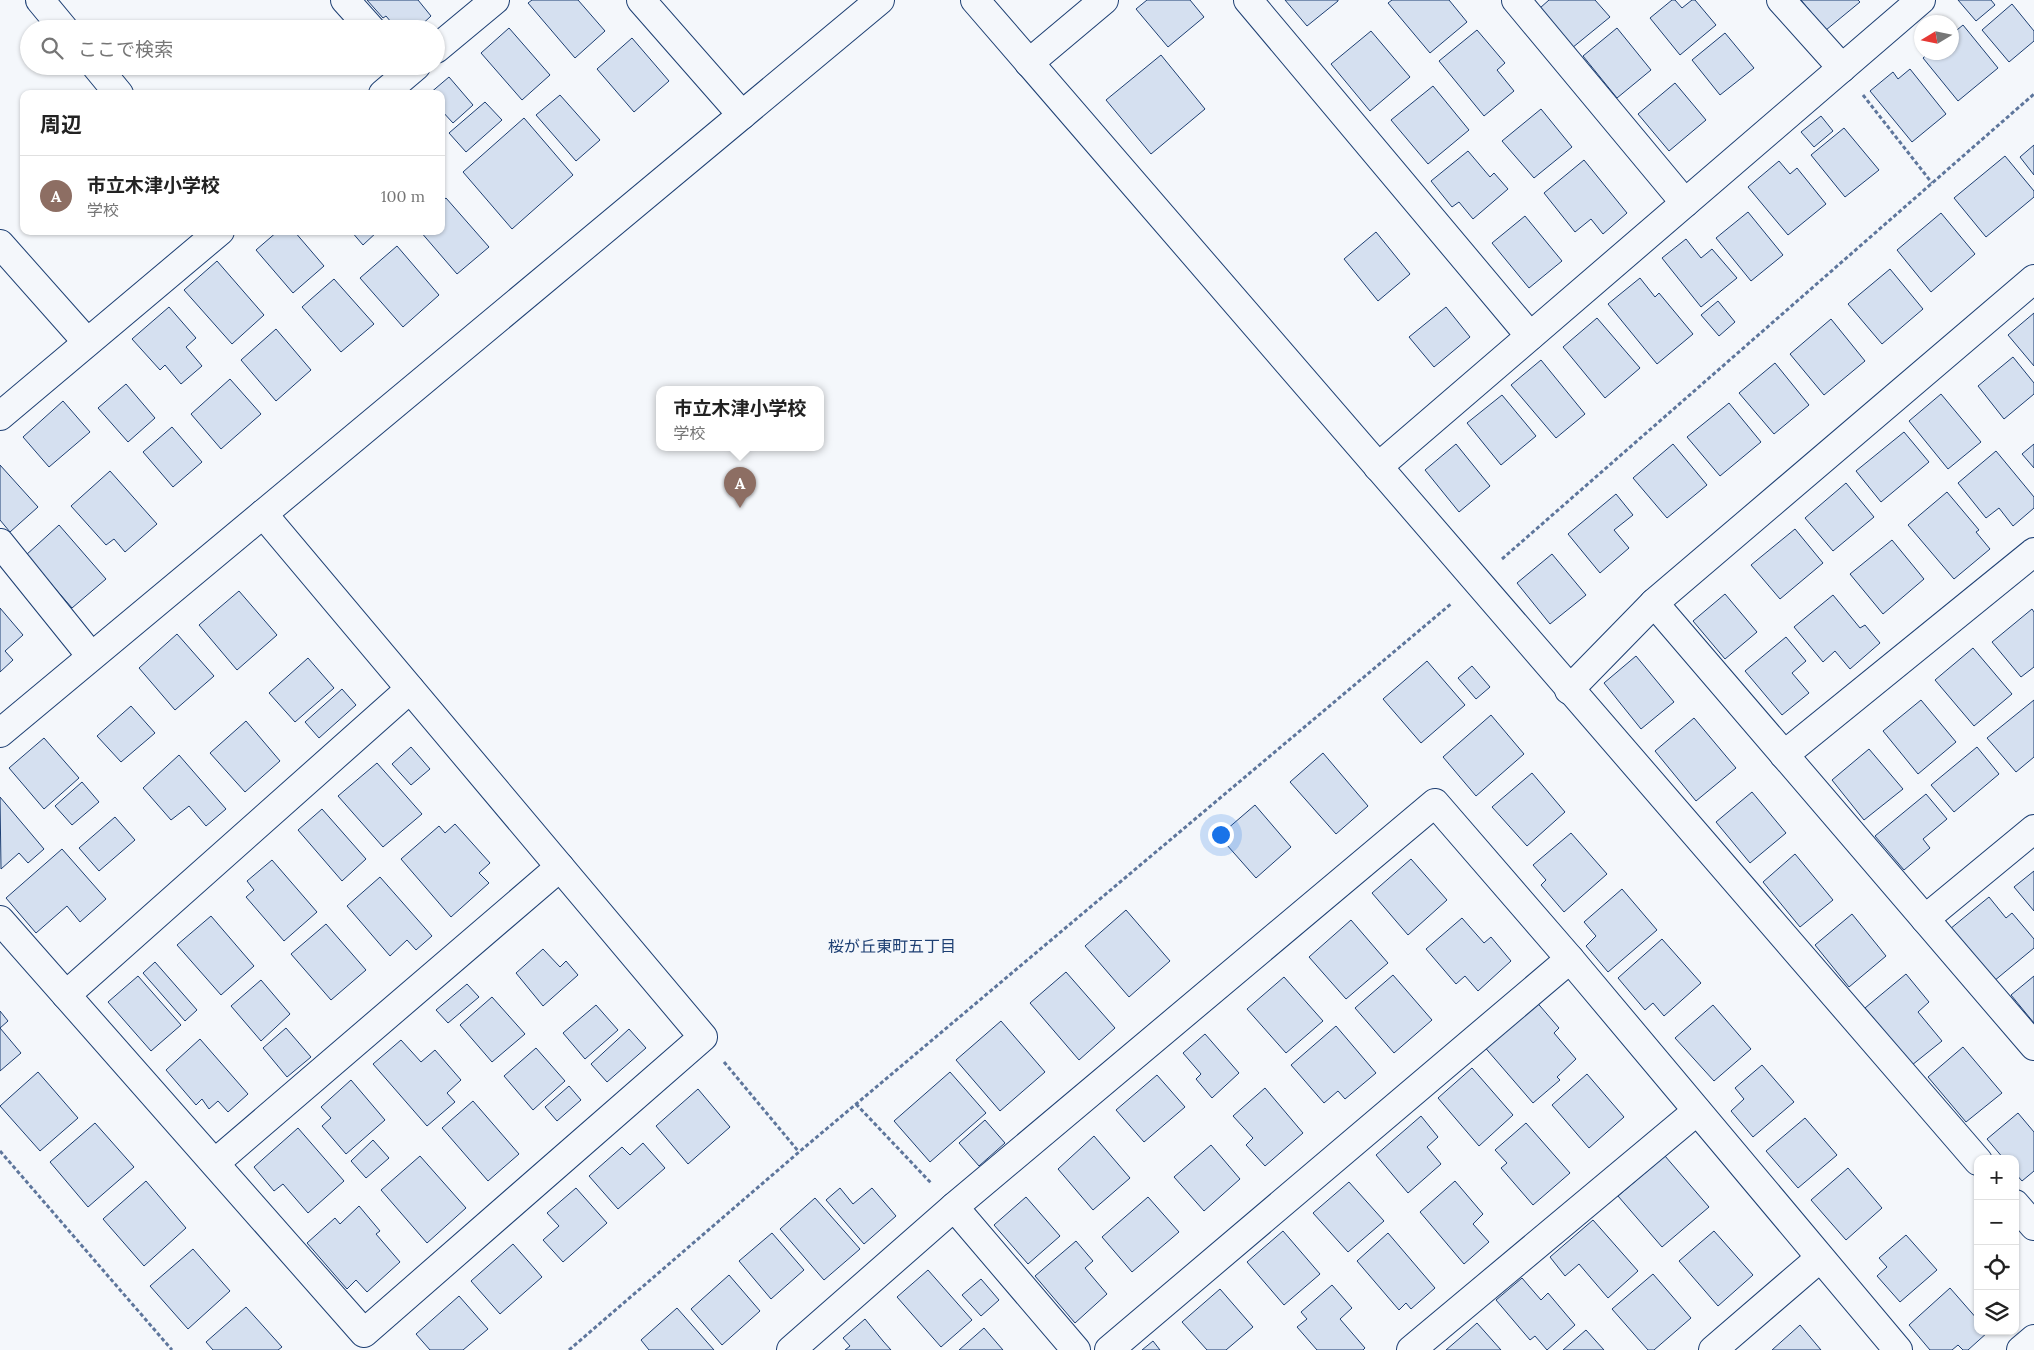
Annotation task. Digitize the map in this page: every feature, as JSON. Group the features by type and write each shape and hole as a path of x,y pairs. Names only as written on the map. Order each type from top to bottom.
{"street":[{"path":"40,0 57,20"},
{"path":"345,0 363,20"},
{"path":"445,42 495,0"},
{"path":"641,0 742,115"},
{"path":"0,733 880,0"},
{"path":"975,0 1569,690 1974,1156"},
{"path":"1029,63 1104,0"},
{"path":"1248,0 1530,336"},
{"path":"1516,0 1685,203"},
{"path":"1781,0 1842,68"},
{"path":"1378,467 1921,0"},
{"path":"103,75 116,90"},
{"path":"387,90 402,75"},
{"path":"0,416 215,235"},
{"path":"0,244 87,342"},
{"path":"1569,690 1654,603 2034,279"},
{"path":"0,920 364,1333 703,1037 263,514"},
{"path":"1784,755 2034,552"},
{"path":"4,555 92,656"},
{"path":"1654,603 2034,1046"},
{"path":"66,995 410,689"},
{"path":"791,1350 954,1207 1435,803 1570,959 1898,1350"},
{"path":"1925,919 2034,829"},
{"path":"215,1163 560,867"},
{"path":"1109,1350 1570,959"},
{"path":"1411,1350 1697,1111"},
{"path":"954,1207 1076,1350"},
{"path":"2019,1209 2034,1226"},
{"path":"1712,1350 1820,1258"},
{"path":"2021,1350 2034,1339"}],"path":[{"path":"1842,68 1932,183"},
{"path":"569,1350 799,1152 1476,582 2034,94"},
{"path":"703,1037 799,1152"},
{"path":"856,1104 954,1207"},
{"path":"0,1151 172,1350"}],"building":[{"path":"367,0 418,0 431,16 427,20 389,20 386,16 383,18"},
{"path":"532,0 578,0 605,31 575,58 528,3"},
{"path":"1147,0 1190,0 1204,17 1168,47 1136,9"},
{"path":"1285,0 1338,0 1338,1 1307,26"},
{"path":"1392,0 1449,0 1467,22 1430,53 1388,3"},
{"path":"1549,0 1595,0 1610,17 1572,48 1540,8"},
{"path":"1672,0 1675,0 1682,8 1692,0 1695,0 1716,25 1680,55 1650,18"},
{"path":"1801,0 1858,0 1860,2 1826,30"},
{"path":"1958,0 1991,0 1995,5 1976,21"},
{"path":"2012,4 2034,31 2034,41 2009,62 1982,30"},
{"path":"1963,25 1998,68 1958,101 1925,60 1959,60 1959,28"},
{"path":"509,28 550,75 522,100 481,53"},
{"path":"1617,28 1651,70 1617,98 1583,56"},
{"path":"1477,30 1505,63 1497,70 1514,91 1484,116 1439,61"},
{"path":"1371,31 1410,77 1370,111 1331,64"},
{"path":"1725,33 1754,68 1720,95 1692,60"},
{"path":"632,38 669,81 634,112 597,69"},
{"path":"1161,55 1205,109 1151,154 1106,100"},
{"path":"1910,69 1946,114 1912,142 1870,91 1893,72 1898,79"},
{"path":"449,77 473,105 453,123 445,114 445,90 434,90"},
{"path":"1675,83 1706,120 1669,151 1638,114"},
{"path":"1433,86 1469,130 1428,164 1391,120"},
{"path":"560,95 600,140 576,161 536,115"},
{"path":"485,102 502,120 466,152 449,133"},
{"path":"1541,109 1572,147 1534,178 1502,141"},
{"path":"1821,116 1833,131 1814,147 1801,132"},
{"path":"524,118 573,175 512,229 463,172"},
{"path":"1844,128 1879,170 1845,197 1811,155"},
{"path":"2034,145 2034,175 2020,157"},
{"path":"1468,151 1490,177 1494,173 1508,189 1473,219 1459,202 1452,207 1431,181"},
{"path":"2005,156 2034,191 2034,197 1986,237 1954,198"},
{"path":"1584,160 1627,213 1603,234 1591,219 1575,232 1544,193"},
{"path":"1779,161 1790,174 1797,168 1826,204 1788,235 1748,187"},
{"path":"445,199 489,247 457,274 423,235 445,235"},
{"path":"1748,212 1783,255 1751,281 1716,238"},
{"path":"1941,213 1975,254 1931,292 1897,250"},
{"path":"1525,216 1562,261 1529,288 1492,243"},
{"path":"1376,232 1410,274 1378,301 1344,259"},
{"path":"273,235 297,235 324,266 293,293 256,250"},
{"path":"354,235 374,235 363,245"},
{"path":"1686,239 1701,258 1712,249 1737,278 1701,307 1662,258"},
{"path":"397,246 439,295 403,327 360,278"},
{"path":"217,261 264,315 232,344 184,290"},
{"path":"1890,269 1923,309 1882,344 1848,304"},
{"path":"1640,278 1655,297 1659,293 1693,334 1657,364 1608,304"},
{"path":"334,279 374,324 341,352 302,307"},
{"path":"1718,301 1735,322 1719,336 1701,315"},
{"path":"169,307 196,338 186,347 202,366 181,384 165,365 160,370 132,339"},
{"path":"1446,307 1470,337 1434,367 1409,337"},
{"path":"2034,313 2034,366 2008,335"},
{"path":"1597,318 1640,368 1605,398 1563,347"},
{"path":"1831,319 1865,361 1824,395 1790,354"},
{"path":"276,329 311,370 276,401 241,360"},
{"path":"2013,357 2034,383 2034,394 2004,419 1978,386"},
{"path":"1541,360 1585,414 1556,438 1511,385"},
{"path":"1775,363 1809,405 1774,434 1739,393"},
{"path":"230,379 261,414 221,449 191,414"},
{"path":"126,384 155,418 128,442 98,408"},
{"path":"1941,394 1981,442 1948,469 1909,421"},
{"path":"1502,395 1536,436 1501,465 1467,423"},
{"path":"63,401 90,432 49,467 23,437"},
{"path":"1729,403 1761,442 1720,476 1687,437"},
{"path":"172,427 202,462 173,487 143,452"},
{"path":"1904,432 1929,462 1881,502 1856,471"},
{"path":"1456,444 1490,486 1459,512 1425,470"},
{"path":"1673,444 1707,485 1667,518 1633,478"},
{"path":"2034,444 2034,468 2022,454"},
{"path":"1996,451 2034,497 2034,508 2013,526 1999,508 1986,518 1958,483"},
{"path":"0,465 38,507 10,532 0,520"},
{"path":"110,471 157,524 125,552 114,539 106,545 71,506"},
{"path":"1846,483 1874,517 1833,551 1805,518"},
{"path":"1947,492 1979,530 1976,532 1990,549 1954,579 1908,525"},
{"path":"1616,494 1633,515 1614,530 1629,548 1600,573 1568,534"},
{"path":"59,525 106,579 72,608 26,555"},
{"path":"1795,529 1823,563 1780,599 1751,565"},
{"path":"1892,540 1924,579 1883,614 1850,574"},
{"path":"1552,554 1586,595 1550,624 1517,583"},
{"path":"239,591 277,635 237,670 199,625"},
{"path":"1725,594 1757,632 1725,659 1693,621"},
{"path":"1833,595 1860,628 1865,625 1880,643 1850,669 1835,651 1823,662 1794,627"},
{"path":"0,608 23,635 5,651 13,660 0,672"},
{"path":"2032,609 2034,612 2034,667 2021,677 1992,642"},
{"path":"177,634 214,676 175,710 139,668"},
{"path":"1786,637 1806,661 1792,673 1809,693 1782,715 1745,671"},
{"path":"1973,648 2012,694 1974,726 1935,680"},
{"path":"1636,656 1674,702 1641,729 1604,683"},
{"path":"308,658 334,688 295,722 269,693"},
{"path":"1427,661 1465,705 1421,743 1383,699"},
{"path":"1472,666 1490,687 1476,699 1458,678"},
{"path":"342,689 356,705 319,738 305,722"},
{"path":"1921,700 1956,742 1918,774 1883,731"},
{"path":"2034,700 2034,757 2016,772 1987,738"},
{"path":"131,706 155,733 121,762 97,736"},
{"path":"1491,715 1524,754 1476,796 1443,757"},
{"path":"1694,718 1736,768 1696,801 1655,751"},
{"path":"246,721 280,761 245,792 210,753"},
{"path":"44,738 79,778 44,809 9,768"},
{"path":"411,747 430,769 411,785 392,764"},
{"path":"1977,747 1999,774 1954,812 1931,785"},
{"path":"1869,749 1903,789 1864,820 1832,780"},
{"path":"1323,753 1368,806 1336,834 1290,782"},
{"path":"179,755 226,809 206,826 189,806 171,820 143,788"},
{"path":"377,763 422,814 383,847 338,796"},
{"path":"1532,773 1565,812 1527,846 1492,807"},
{"path":"82,782 99,802 72,825 55,806"},
{"path":"1752,792 1786,833 1750,863 1716,822"},
{"path":"1926,794 1947,819 1923,839 1930,848 1904,870 1875,836"},
{"path":"0,797 44,849 28,863 19,853 1,869"},
{"path":"1255,805 1291,847 1256,878 1219,836"},
{"path":"322,809 366,859 342,881 298,830"},
{"path":"115,817 135,840 99,871 79,848"},
{"path":"455,824 490,863 479,873 489,883 451,917 401,859 439,826 445,833"},
{"path":"1571,833 1607,874 1564,912 1541,885 1546,880 1533,865"},
{"path":"62,849 106,899 80,922 67,906 36,933 6,898"},
{"path":"1795,854 1833,900 1800,927 1763,882"},
{"path":"1411,859 1447,900 1408,935 1372,893"},
{"path":"272,860 317,912 284,941 246,897 254,890 247,881"},
{"path":"2034,871 2034,911 2014,887"},
{"path":"380,877 432,936 416,950 407,940 390,956 347,906"},
{"path":"1622,889 1657,930 1608,972 1586,946 1596,936 1584,922"},
{"path":"1989,897 2006,918 2012,913 2034,939 2034,948 1994,981 1950,929"},
{"path":"1126,910 1170,961 1129,997 1085,946"},
{"path":"1852,914 1886,956 1849,987 1815,945"},
{"path":"211,916 254,966 221,995 177,945"},
{"path":"1462,918 1484,943 1491,937 1511,961 1478,991 1465,976 1456,984 1426,949"},
{"path":"1351,920 1388,963 1346,999 1309,957"},
{"path":"326,924 366,970 331,1000 291,954"},
{"path":"1662,939 1701,983 1664,1016 1653,1003 1645,1010 1618,978"},
{"path":"543,949 560,967 566,961 578,975 543,1006 516,973"},
{"path":"155,962 197,1010 185,1021 143,973"},
{"path":"1066,972 1115,1028 1079,1060 1030,1003"},
{"path":"1906,974 1929,1002 1918,1012 1942,1041 1912,1065 1865,1008"},
{"path":"1393,975 1432,1020 1394,1053 1355,1008"},
{"path":"138,976 181,1025 151,1051 108,1002"},
{"path":"2034,976 2034,1023 2011,995"},
{"path":"1284,977 1323,1021 1286,1053 1247,1009"},
{"path":"261,980 290,1014 261,1041 231,1006"},
{"path":"467,984 479,997 448,1023 436,1010"},
{"path":"492,997 525,1034 492,1062 460,1025"},
{"path":"1534,999 1559,1028 1554,1033 1576,1059 1557,1077 1560,1080 1533,1103 1482,1044"},
{"path":"596,1005 618,1030 585,1059 563,1033"},
{"path":"1713,1005 1751,1049 1714,1081 1675,1038"},
{"path":"0,1011 8,1021 0,1028"},
{"path":"1001,1021 1045,1072 1000,1111 956,1060"},
{"path":"1336,1026 1376,1073 1345,1099 1338,1091 1324,1103 1291,1065"},
{"path":"0,1028 21,1053 0,1071"},
{"path":"286,1028 311,1057 287,1077 263,1048"},
{"path":"629,1029 646,1048 607,1082 591,1064"},
{"path":"1205,1034 1239,1073 1212,1098 1196,1079 1201,1074 1183,1053"},
{"path":"200,1039 248,1094 228,1112 218,1101 209,1109 202,1099 196,1105 166,1070"},
{"path":"401,1040 421,1062 435,1050 461,1080 447,1093 455,1102 427,1126 373,1064"},
{"path":"1963,1047 2002,1093 1966,1122 1928,1077"},
{"path":"536,1048 565,1081 533,1110 504,1076"},
{"path":"1762,1065 1794,1102 1753,1137 1731,1111 1744,1099 1735,1088"},
{"path":"1472,1068 1513,1115 1479,1146 1438,1098"},
{"path":"38,1072 78,1118 40,1151 0,1106"},
{"path":"950,1072 986,1113 930,1162 894,1121"},
{"path":"1587,1074 1624,1117 1589,1148 1552,1105"},
{"path":"1157,1075 1185,1107 1144,1142 1116,1110"},
{"path":"351,1080 385,1120 346,1154 322,1126 331,1118 321,1107"},
{"path":"569,1086 581,1100 557,1121 545,1107"},
{"path":"1265,1088 1303,1133 1265,1166 1246,1145 1253,1138 1233,1116"},
{"path":"698,1089 730,1127 688,1164 656,1126"},
{"path":"473,1101 519,1154 488,1181 442,1128"},
{"path":"2018,1113 2034,1132 2034,1171 2022,1181 2019,1178 2019,1155 2001,1155 1987,1139"},
{"path":"1421,1116 1438,1137 1427,1147 1441,1164 1408,1193 1376,1155"},
{"path":"1805,1118 1837,1155 1798,1188 1766,1151"},
{"path":"985,1120 1005,1143 979,1166 959,1143"},
{"path":"95,1123 134,1167 88,1207 50,1162"},
{"path":"1526,1123 1570,1173 1533,1205 1501,1168 1507,1163 1495,1150"},
{"path":"298,1128 344,1181 308,1213 283,1184 274,1191 254,1167"},
{"path":"1094,1136 1130,1178 1093,1210 1058,1169"},
{"path":"373,1140 389,1158 366,1178 351,1161"},
{"path":"643,1143 665,1168 618,1209 589,1176 622,1147 630,1155"},
{"path":"1211,1145 1240,1179 1204,1211 1174,1177"},
{"path":"420,1156 466,1208 427,1243 381,1190"},
{"path":"1665,1156 1709,1207 1662,1247 1618,1196"},
{"path":"1848,1168 1882,1208 1846,1240 1811,1200"},
{"path":"146,1181 186,1228 144,1266 103,1219"},
{"path":"1455,1181 1483,1214 1473,1224 1489,1242 1464,1264 1420,1212"},
{"path":"1349,1182 1384,1221 1348,1252 1313,1213"},
{"path":"576,1188 607,1223 563,1262 543,1240 559,1226 547,1213"},
{"path":"840,1188 853,1204 872,1188 896,1216 864,1244 826,1200"},
{"path":"1026,1197 1060,1236 1028,1264 994,1225"},
{"path":"1148,1197 1179,1232 1132,1272 1102,1237"},
{"path":"815,1198 860,1249 824,1280 780,1229"},
{"path":"359,1206 380,1231 376,1234 400,1262 367,1292 356,1280 347,1289 307,1243 335,1218 340,1224"},
{"path":"1593,1220 1638,1271 1608,1298 1579,1264 1565,1276 1550,1257"},
{"path":"1283,1231 1320,1274 1284,1305 1247,1262"},
{"path":"1714,1231 1753,1275 1718,1306 1679,1261"},
{"path":"772,1233 804,1270 771,1299 739,1261"},
{"path":"1388,1233 1435,1288 1411,1309 1406,1303 1399,1310 1357,1261"},
{"path":"1906,1235 1937,1270 1900,1302 1877,1276 1887,1267 1879,1258"},
{"path":"1076,1241 1093,1261 1085,1268 1107,1294 1075,1323 1035,1276"},
{"path":"513,1244 542,1277 500,1314 471,1281"},
{"path":"193,1249 230,1291 188,1329 150,1286"},
{"path":"928,1270 972,1320 941,1347 897,1297"},
{"path":"1653,1274 1691,1318 1654,1350 1648,1350 1612,1309"},
{"path":"729,1275 760,1311 722,1345 691,1309"},
{"path":"1522,1278 1541,1300 1548,1293 1575,1325 1547,1350 1535,1336 1530,1340 1496,1300"},
{"path":"981,1279 999,1300 981,1316 962,1295"},
{"path":"1332,1285 1352,1308 1340,1319 1365,1348 1363,1350 1317,1350 1297,1327 1307,1319 1301,1312"},
{"path":"1950,1288 1974,1315 1974,1335 1985,1335 1968,1350 1963,1350 1958,1345 1952,1350 1930,1350 1909,1325"},
{"path":"1220,1289 1253,1327 1226,1350 1207,1350 1182,1322"},
{"path":"459,1296 488,1329 463,1350 430,1350 416,1334"},
{"path":"246,1307 282,1347 278,1350 213,1350 206,1342"},
{"path":"677,1308 714,1350 649,1350 641,1340"},
{"path":"865,1319 891,1350 845,1350 850,1346 843,1338"},
{"path":"1477,1323 1501,1350 1446,1350 1468,1331"},
{"path":"1800,1325 1821,1350 1772,1350"},
{"path":"984,1328 1003,1350 959,1350"},
{"path":"1586,1330 1604,1350 1563,1350"},
{"path":"1153,1341 1160,1350 1142,1350"}],"place":[{"name":"市立木津小学校","path":"740,508"}],"district":[{"name":"桜が丘東町五丁目","path":"892,946"}]}
